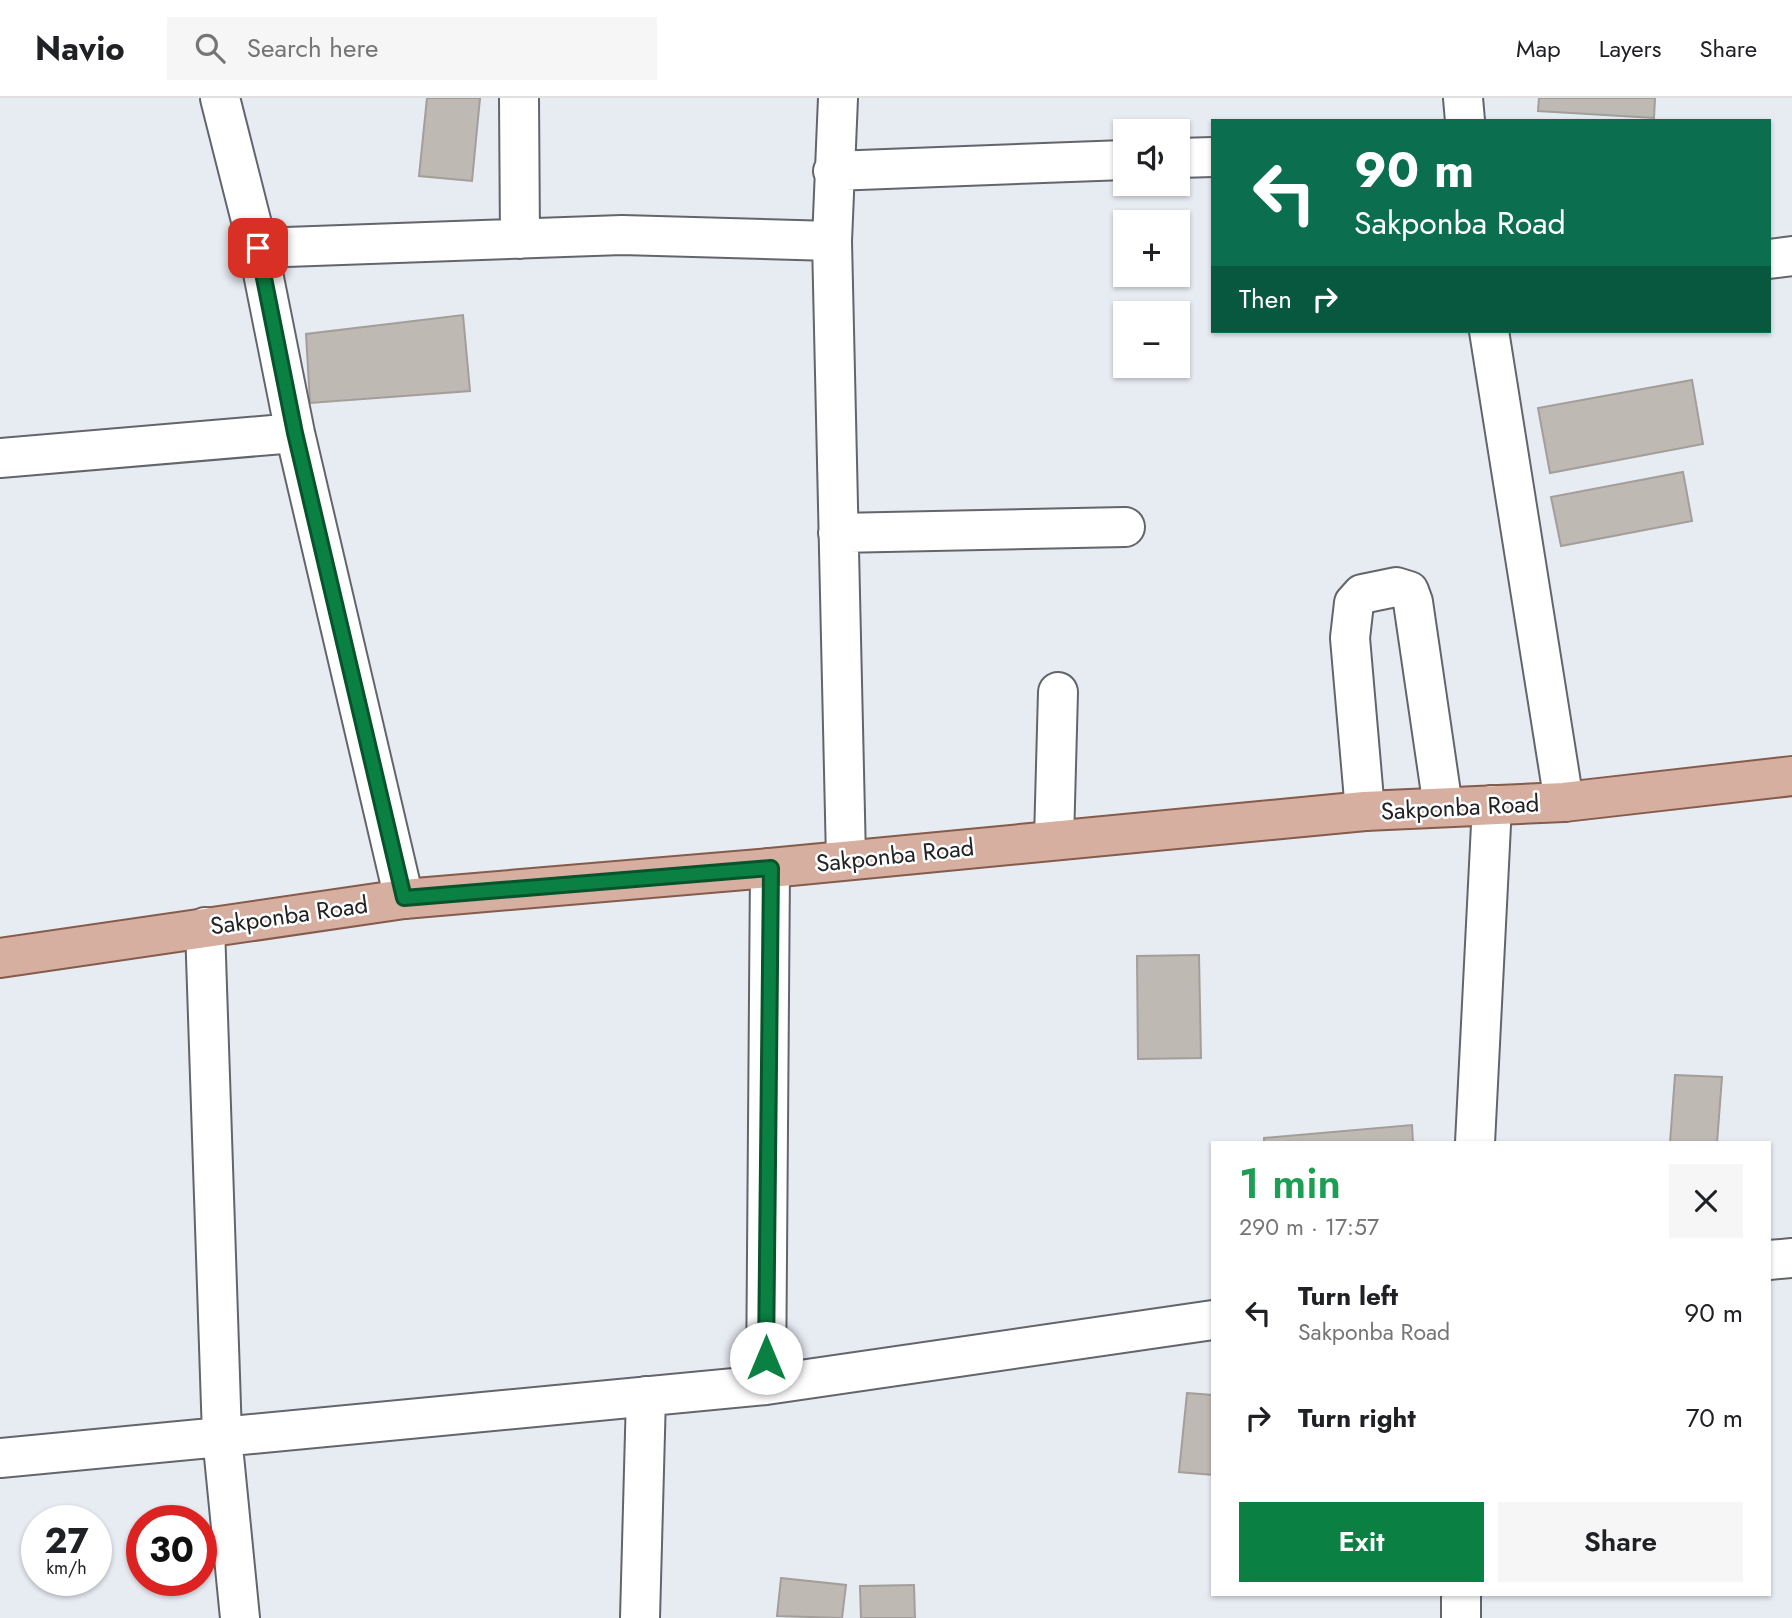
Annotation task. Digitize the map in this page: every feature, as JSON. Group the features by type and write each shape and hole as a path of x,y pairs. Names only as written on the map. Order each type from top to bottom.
{"main road":[{"name":"Sakponba Road","path":"0,958 404,898 771,868 1365,811 1564,802 1792,776"}],"street":[{"path":"220,98 258,248 295,433 404,898"},
{"path":"519,98 520,239"},
{"path":"838,98 832,241 846,859"},
{"path":"1463,98 1465,119"},
{"path":"1190,158 1211,157"},
{"path":"833,171 1113,160"},
{"path":"258,248 621,235 832,241"},
{"path":"1771,259 1792,256"},
{"path":"1489,333 1564,802"},
{"path":"0,458 295,433"},
{"path":"838,533 1125,527"},
{"path":"1365,811 1350,638 1353,610 1362,594 1396,587 1409,591 1413,602 1443,807"},
{"path":"1054,839 1058,692"},
{"path":"1475,1141 1493,805"},
{"path":"766,1385 771,868"},
{"path":"205,927 222,1436 240,1618"},
{"path":"1771,1260 1792,1258"},
{"path":"0,1458 766,1385 1211,1320"},
{"path":"640,1618 646,1396"},
{"path":"1461,1596 1461,1618"}],"building":[{"path":"427,98 480,98 472,181 419,176"},
{"path":"1539,98 1655,98 1654,118 1538,111"},
{"path":"463,315 470,391 310,403 306,334"},
{"path":"1692,380 1703,444 1550,473 1538,408"},
{"path":"1683,472 1692,521 1561,546 1551,497"},
{"path":"1199,955 1201,1058 1138,1059 1137,956"},
{"path":"1675,1075 1722,1077 1717,1141 1670,1141"},
{"path":"1412,1125 1413,1141 1264,1141 1264,1138"},
{"path":"1187,1393 1211,1395 1211,1475 1179,1472"},
{"path":"781,1578 846,1585 842,1618 777,1616"},
{"path":"914,1585 915,1618 861,1618 860,1586"}],"route":[{"path":"258,248 295,433 404,898 771,868 766,1358"}]}
